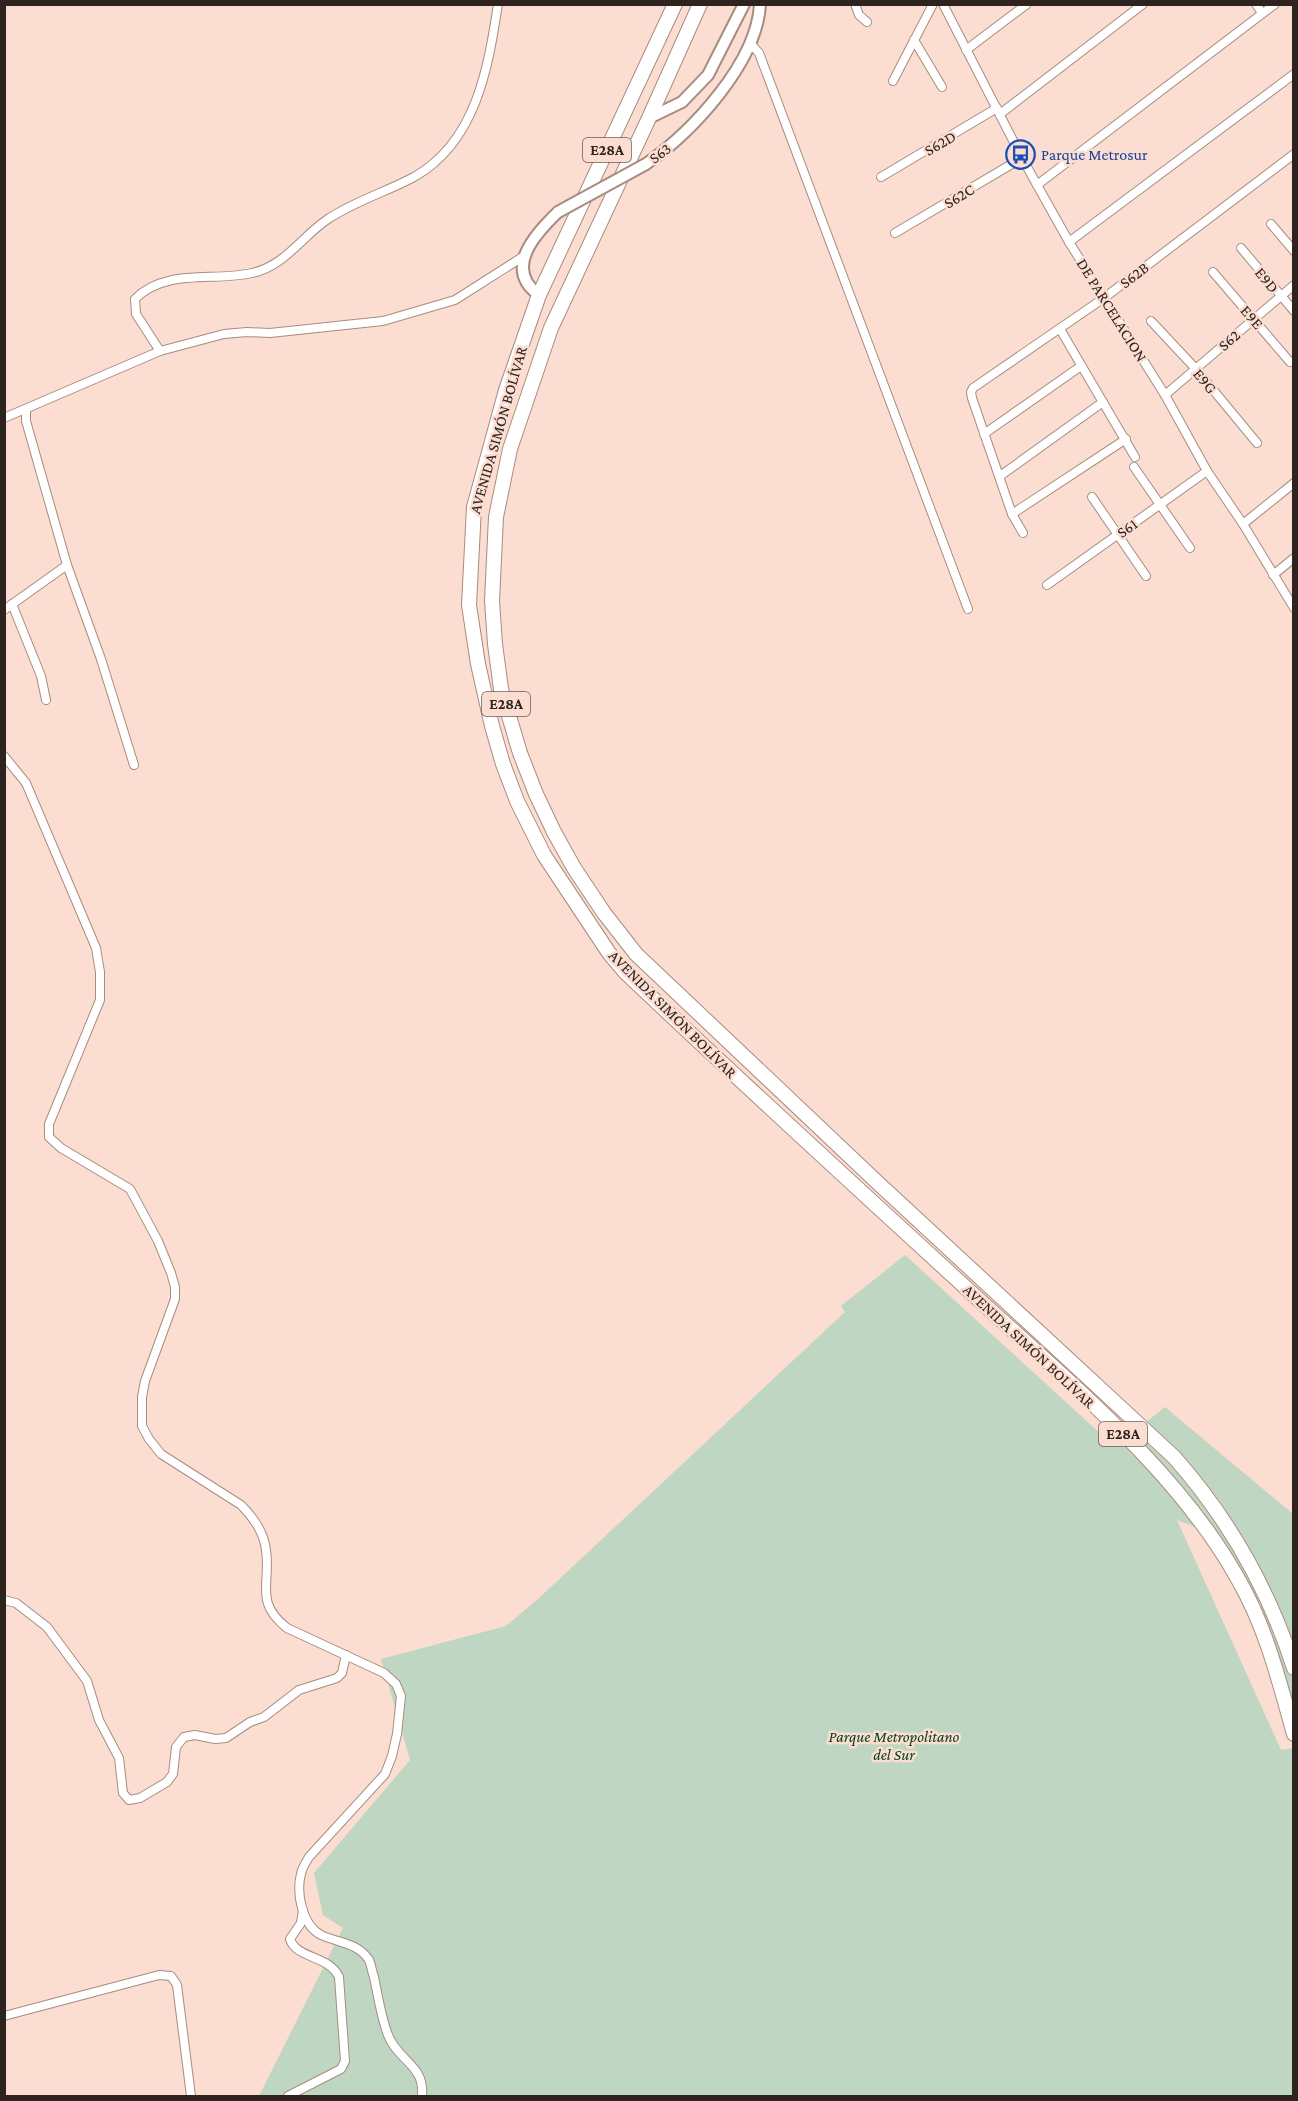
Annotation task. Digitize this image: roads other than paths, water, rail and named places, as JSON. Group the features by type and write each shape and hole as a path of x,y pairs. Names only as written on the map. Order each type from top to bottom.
{"highway":[{"name":"AVENIDA SIMÓN BOLÍVAR","path":"675,4 539,295 506,390 474,507 469,605 478,664 503,764 517,801 544,855 618,963 764,1103 1113,1424 1196,1515 1238,1578 1254,1609 1270,1652 1293,1734"},
{"name":"AVENIDA SIMÓN BOLÍVAR","path":"700,4 551,328 510,449 496,517 492,601 501,689 520,753 536,794 559,841 604,913 636,954 878,1183 1174,1457 1192,1477 1237,1540 1251,1566 1280,1629 1293,1668"},
{"path":"866,1196 878,1183"}],"main road":[{"name":"S63","path":"649,118 682,102 708,75 744,4"},
{"name":"S63","path":"524,256 541,227 558,212 646,164 671,147 741,63 751,44 760,13 760,4"},
{"path":"524,256 522,268 525,278 530,288 539,295"}],"street":[{"path":"160,351 136,314 135,299 146,288 166,280 253,273 274,264 291,253 315,228 330,218 357,202 413,177 446,153 475,105 490,58 498,4"},
{"path":"855,4 859,15 867,22"},
{"path":"893,81 933,4"},
{"name":"DE PARCELACION","path":"943,4 1036,185 1069,242 1165,395 1207,471 1243,524 1293,608"},
{"path":"966,50 1018,8 1027,4"},
{"name":"S62D","path":"881,177 998,111 1143,4"},
{"path":"1256,4 1262,13"},
{"path":"1036,185 1275,4"},
{"path":"914,40 942,87"},
{"path":"751,44 759,52 968,609"},
{"path":"1069,242 1293,74"},
{"name":"S62B","path":"984,434 971,392 977,385 1104,298 1293,154"},
{"name":"S62C","path":"895,233 1022,158"},
{"path":"1271,225 1293,251"},
{"name":"E9D","path":"1241,248 1293,311"},
{"path":"4,418 160,351 224,334 270,333 383,321 455,300 524,256"},
{"name":"E9E","path":"1213,272 1290,362"},
{"name":"S62","path":"1165,395 1293,285"},
{"name":"E9G","path":"1151,321 1195,368 1257,443"},
{"path":"1060,329 1135,457"},
{"path":"1023,533 1012,514 984,434 1081,366"},
{"path":"1000,476 1103,402"},
{"path":"26,410 26,421 67,565 101,659 134,765"},
{"path":"1012,514 1126,439"},
{"path":"1134,467 1190,548"},
{"name":"S61","path":"1047,585 1207,471"},
{"path":"1243,524 1293,483"},
{"path":"1092,497 1146,576"},
{"path":"1274,575 1293,558"},
{"path":"4,610 67,565"},
{"path":"12,604 41,676 46,700"},
{"path":"4,756 26,783 96,948 100,972 100,1000 49,1124 49,1137 61,1148 130,1190 158,1241 175,1287 175,1299 145,1381 142,1396 142,1426 148,1439 161,1454 241,1505 252,1516 265,1543 268,1608 276,1619 287,1628 384,1673 396,1684 401,1696 397,1734 385,1774 309,1857 301,1872 299,1890 303,1909 312,1928 319,1933 347,1942 359,1949 369,1960 388,2036 398,2052 418,2071 422,2097"},
{"path":"4,1600 16,1603 47,1627 87,1682 99,1720 119,1758 123,1793 129,1800 140,1798 167,1782 176,1764 176,1747 184,1737 195,1735 215,1739 226,1738 243,1725 274,1711 299,1690 337,1678 342,1673 346,1655"},
{"path":"288,2097 341,2069 345,2061 339,1977 336,1970 295,1948 290,1939 302,1923 303,1909"},
{"path":"4,2016 159,1975 171,1976 177,1985 191,2097"}],"place":[{"name":"Parque Metrosur","path":"1020,154"}],"park label":[{"name":"Parque Metropolitano del Sur","path":"894,1745"}]}
